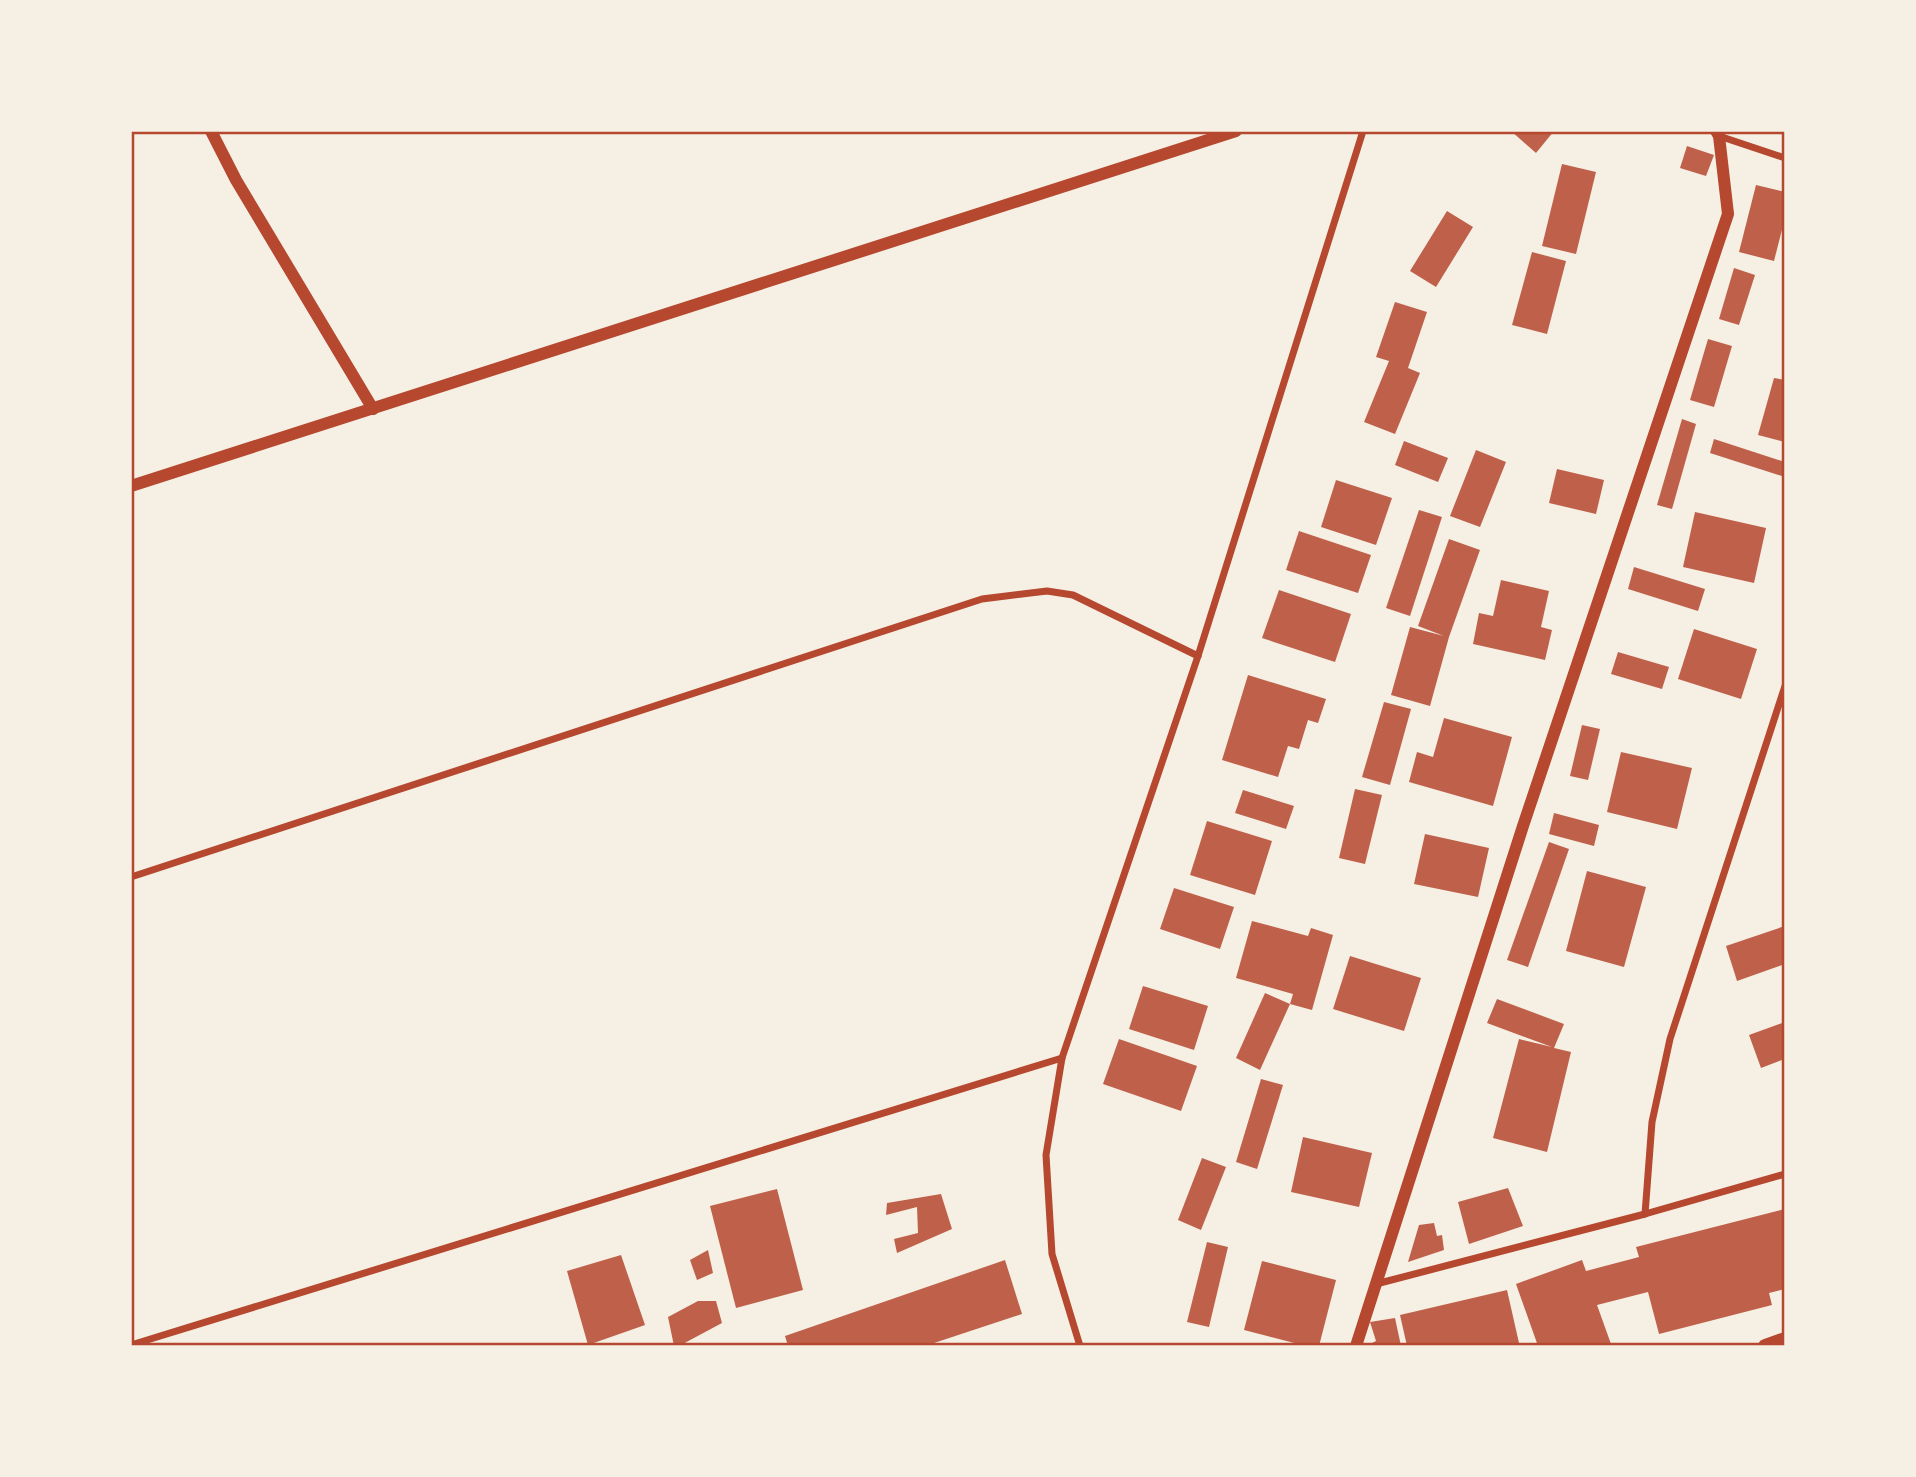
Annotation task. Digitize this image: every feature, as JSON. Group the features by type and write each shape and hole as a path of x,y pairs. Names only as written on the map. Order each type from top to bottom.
{"main road":[{"path":"1765,1346 1785,1339"}],"street":[{"path":"211,131 236,180 373,409"},
{"path":"131,486 1236,131"},
{"path":"1080,1346 1052,1254 1046,1155 1062,1058 1198,656 1363,131"},
{"path":"1356,1346 1523,826 1728,214 1718,134 1785,158"},
{"path":"131,877 982,598 1047,591 1073,595 1198,656"},
{"path":"1645,1214 1652,1122 1670,1040 1785,686"},
{"path":"131,1345 1062,1058"},
{"path":"1374,1284 1645,1214 1785,1174"}],"building":[{"path":"1511,131 1554,131 1536,153"},
{"path":"1687,146 1714,155 1706,176 1680,168"},
{"path":"1562,164 1596,172 1576,254 1542,246"},
{"path":"1756,185 1785,192 1785,218 1774,261 1739,252"},
{"path":"1447,211 1473,227 1436,287 1410,271"},
{"path":"1532,252 1566,261 1547,334 1512,325"},
{"path":"1734,268 1755,275 1739,325 1719,319"},
{"path":"1395,302 1427,312 1408,368 1420,373 1395,434 1364,422 1389,361 1376,357"},
{"path":"1708,339 1732,346 1714,407 1690,400"},
{"path":"1774,378 1785,380 1785,442 1758,435"},
{"path":"1682,419 1696,424 1672,509 1657,505"},
{"path":"1714,439 1785,462 1785,477 1710,453"},
{"path":"1404,441 1448,458 1438,482 1395,465"},
{"path":"1476,450 1506,462 1480,527 1450,516"},
{"path":"1557,469 1604,480 1596,514 1549,503"},
{"path":"1336,480 1392,498 1376,545 1321,527"},
{"path":"1419,510 1442,517 1410,616 1386,608"},
{"path":"1695,512 1766,528 1754,583 1683,567"},
{"path":"1299,531 1371,555 1358,593 1286,570"},
{"path":"1449,539 1480,550 1449,637 1430,706 1391,695 1410,627 1444,636 1418,626"},
{"path":"1634,567 1705,589 1698,611 1628,589"},
{"path":"1501,580 1549,591 1541,627 1552,630 1545,660 1473,644 1479,613 1493,616"},
{"path":"1279,590 1351,614 1335,662 1262,638"},
{"path":"1694,629 1757,649 1741,699 1678,679"},
{"path":"1618,652 1669,667 1662,689 1611,674"},
{"path":"1248,675 1326,699 1318,723 1308,720 1299,749 1288,746 1278,777 1222,760"},
{"path":"1384,702 1411,709 1390,785 1362,777"},
{"path":"1444,718 1512,737 1493,806 1409,782 1417,752 1433,757"},
{"path":"1582,725 1600,729 1588,780 1570,776"},
{"path":"1621,752 1692,768 1677,829 1607,812"},
{"path":"1355,789 1382,795 1365,864 1339,858"},
{"path":"1243,790 1294,806 1286,829 1235,813"},
{"path":"1554,813 1599,825 1594,846 1549,834"},
{"path":"1207,821 1272,841 1255,895 1190,875"},
{"path":"1425,834 1489,848 1478,897 1414,884"},
{"path":"1549,842 1569,849 1528,967 1507,960"},
{"path":"1587,871 1646,887 1624,967 1566,951"},
{"path":"1174,888 1234,907 1220,949 1160,929"},
{"path":"1252,921 1308,936 1311,928 1333,935 1312,1010 1290,1004 1293,994 1236,978"},
{"path":"1785,926 1785,964 1737,981 1726,946"},
{"path":"1350,956 1421,978 1404,1031 1333,1009"},
{"path":"1143,986 1208,1006 1194,1050 1129,1029"},
{"path":"1265,993 1290,1004 1260,1070 1236,1058"},
{"path":"1497,999 1564,1024 1554,1048 1571,1052 1547,1152 1493,1138 1519,1039 1552,1047 1487,1023"},
{"path":"1785,1022 1785,1067 1782,1060 1761,1068 1749,1035"},
{"path":"1119,1039 1197,1066 1181,1111 1103,1084"},
{"path":"1261,1079 1283,1085 1257,1169 1236,1162"},
{"path":"1303,1137 1372,1153 1359,1207 1291,1192"},
{"path":"1202,1158 1226,1167 1201,1230 1178,1220"},
{"path":"1508,1188 1523,1226 1469,1244 1458,1202"},
{"path":"777,1189 803,1290 736,1308 710,1206"},
{"path":"941,1194 952,1229 897,1253 894,1239 918,1233 917,1207 886,1215 887,1203"},
{"path":"1785,1209 1785,1289 1769,1293 1772,1305 1659,1334 1648,1292 1597,1305 1611,1344 1538,1346 1516,1284 1582,1260 1586,1271 1639,1257 1636,1247"},
{"path":"1434,1223 1437,1236 1442,1235 1444,1250 1408,1262 1419,1225"},
{"path":"1207,1242 1228,1247 1209,1327 1187,1322"},
{"path":"708,1250 713,1273 697,1280 690,1260"},
{"path":"621,1255 645,1325 588,1345 567,1271"},
{"path":"1005,1260 1022,1314 925,1346 788,1346 785,1336"},
{"path":"1262,1261 1336,1280 1319,1346 1306,1346 1244,1330"},
{"path":"1507,1290 1519,1343 1505,1346 1407,1346 1400,1315"},
{"path":"698,1301 716,1301 722,1323 679,1346 674,1346 668,1317"},
{"path":"1395,1318 1401,1346 1366,1346 1376,1341 1370,1322"}]}
